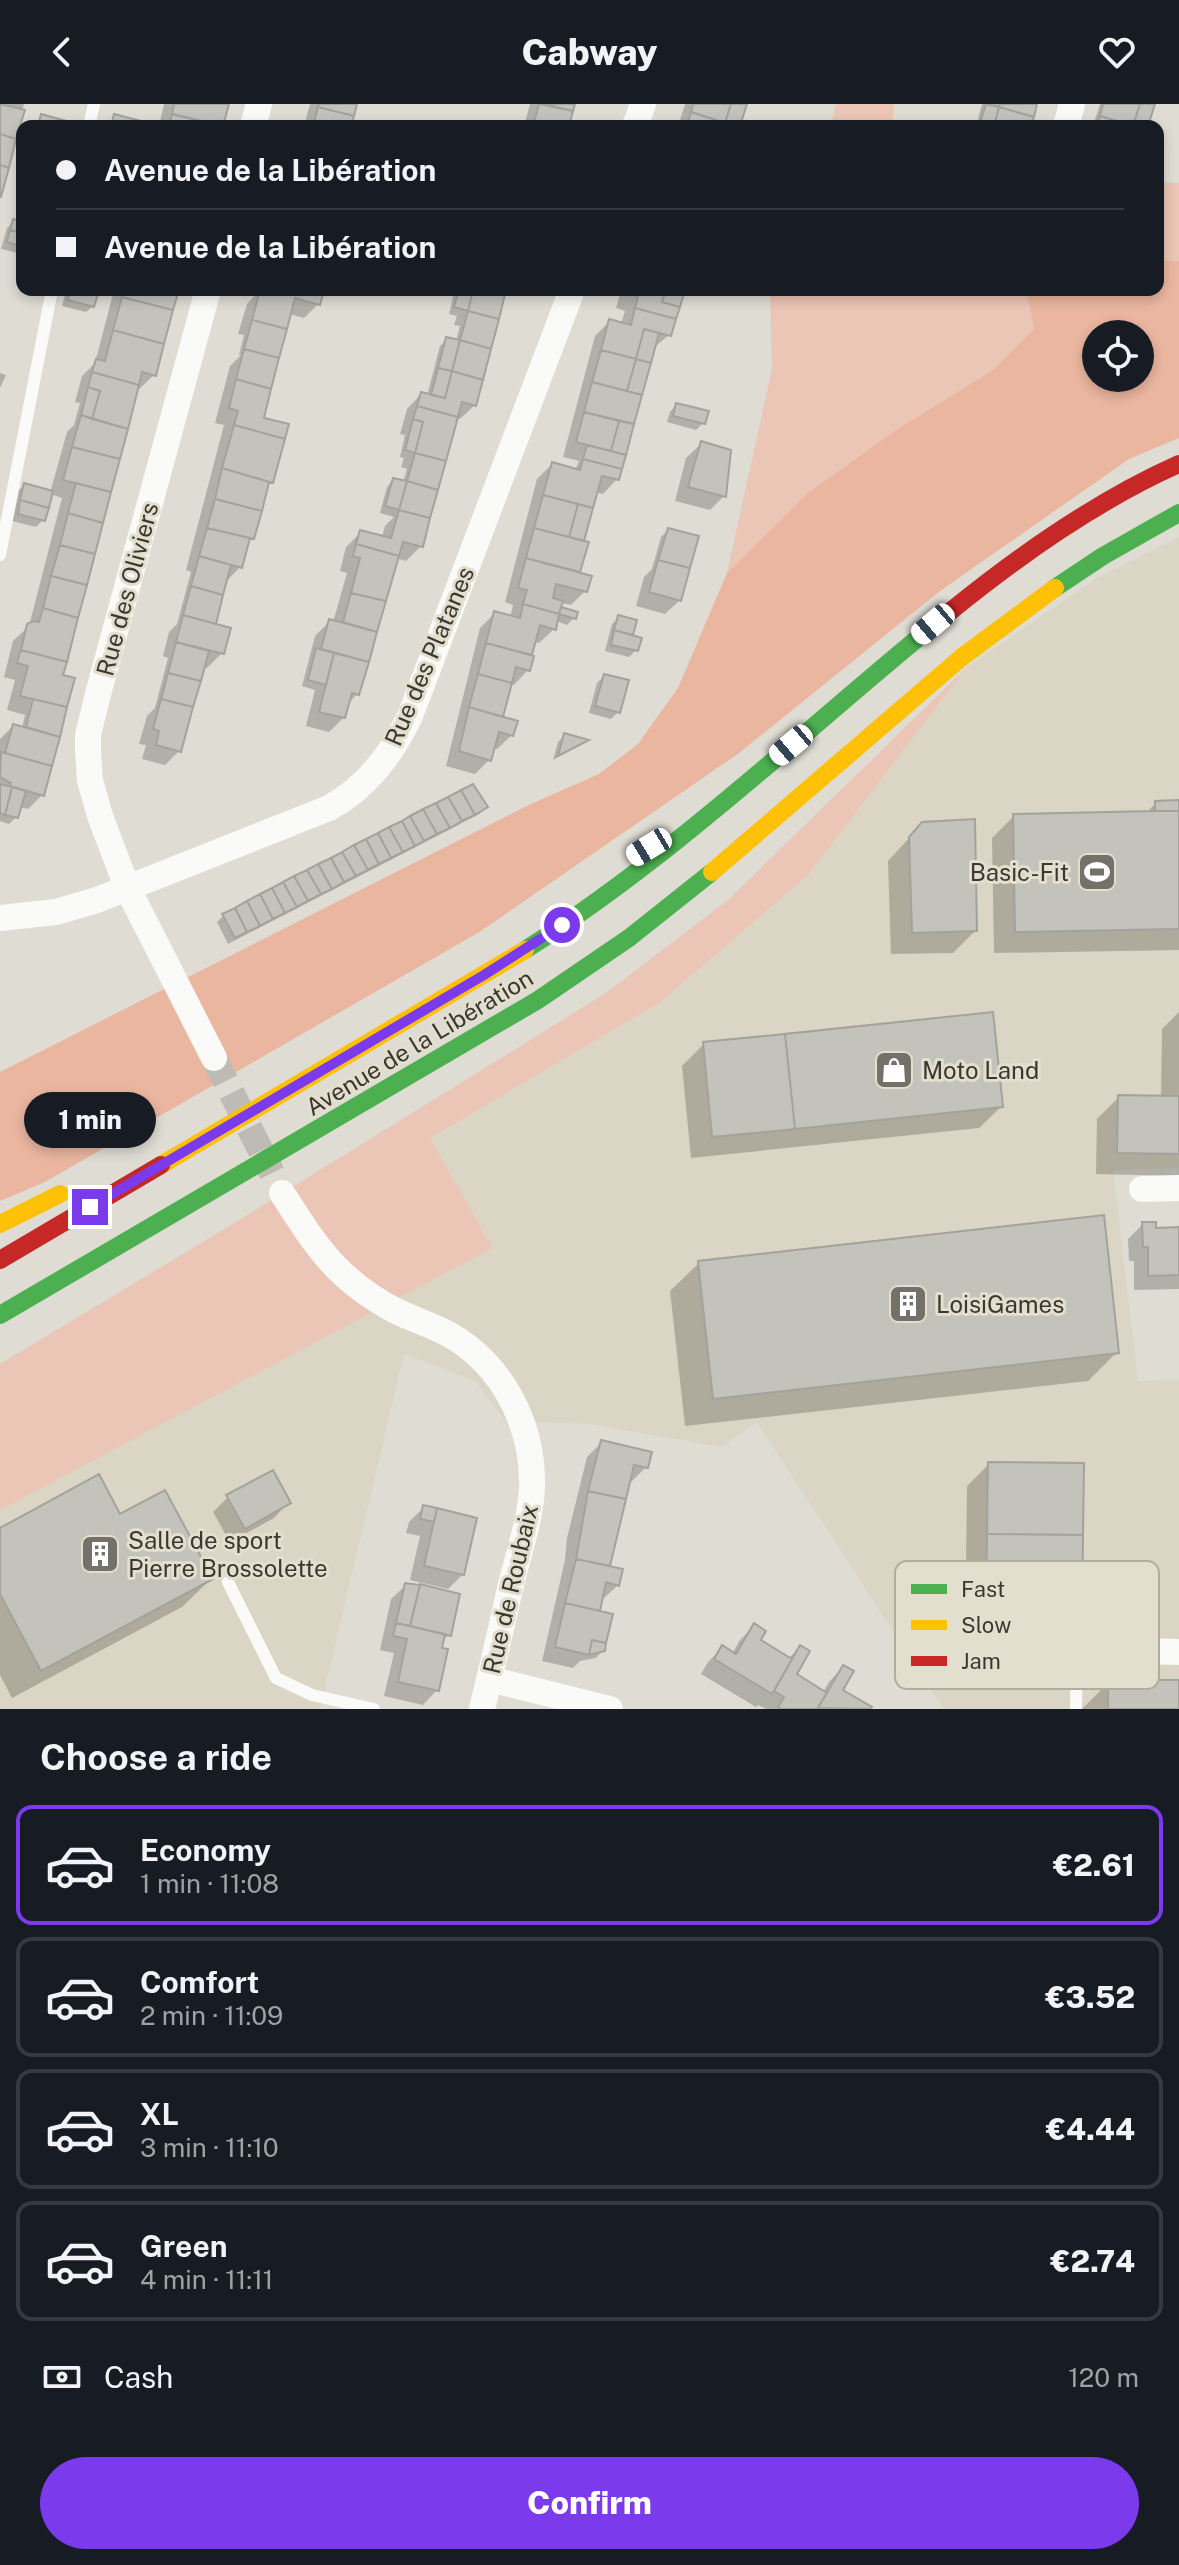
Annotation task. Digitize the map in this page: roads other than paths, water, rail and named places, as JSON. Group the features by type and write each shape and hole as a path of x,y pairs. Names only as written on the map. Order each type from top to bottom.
{"highway":[{"name":"Avenue de la Libération","path":"0,1260 537,942 613,891 727,801 933,624 1030,550 1107,502 1179,464"},
{"name":"Avenue de la Libération","path":"0,1315 462,1045 605,956 726,861 972,647 1059,583 1122,543 1179,513"},
{"path":"597,879 727,801"},
{"path":"0,1224 72,1187"}],"street":[{"name":"Rue des Oliviers","path":"206,296 88,735 88,767 92,788 127,887 214,1058"},
{"name":"Rue des Platanes","path":"0,918 56,912 127,887 329,808 359,789 383,762 410,716 570,296"},
{"path":"1142,1189 1179,1188"},
{"name":"Rue de Roubaix","path":"282,1193 316,1246 340,1274 373,1298 465,1346 494,1373 522,1421 530,1452 530,1506 482,1709"},
{"path":"1159,1651 1179,1652"},
{"path":"489,1679 610,1709"}],"lane":[{"path":"0,555 51,296"},
{"path":"228,1582 276,1678 312,1695 374,1709"},
{"path":"1076,1689 1076,1709"}],"tunnel":[{"path":"214,1058 272,1173"}],"place":[{"name":"Basic-Fit","path":"1097,872"},
{"name":"Moto Land","path":"894,1070"},
{"name":"LoisiGames","path":"908,1304"},
{"name":"Salle de sport Pierre Brossolette","path":"100,1554"}]}
